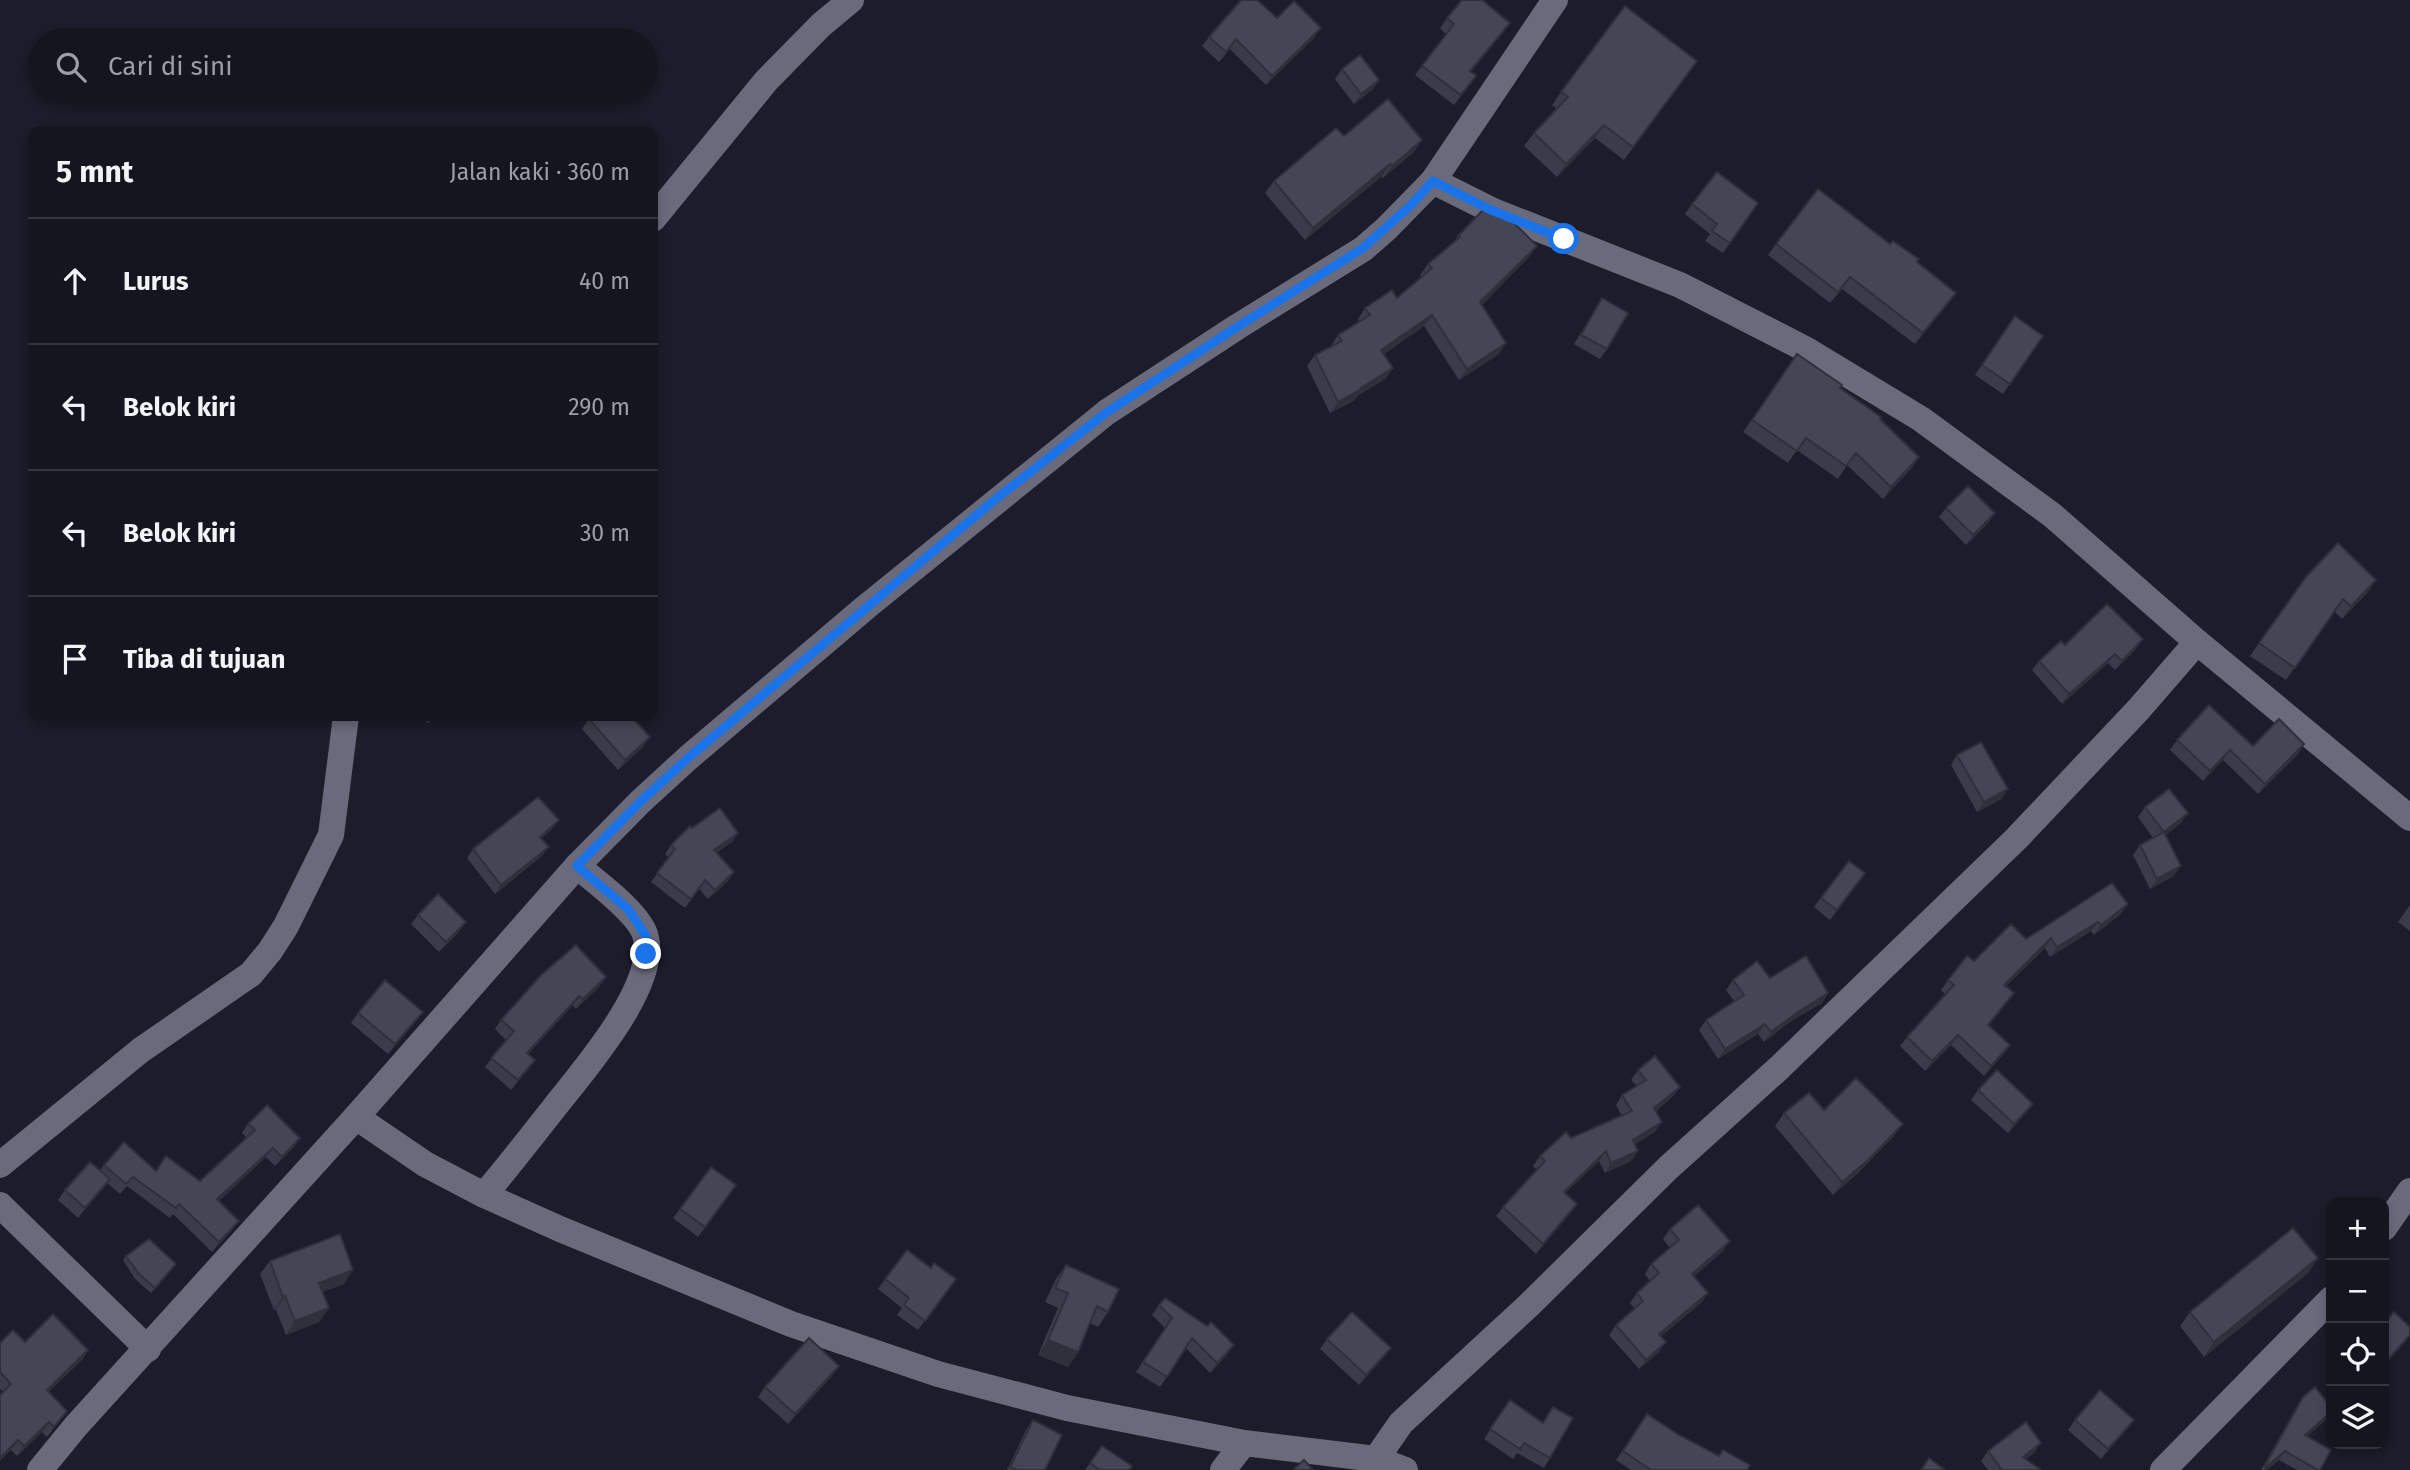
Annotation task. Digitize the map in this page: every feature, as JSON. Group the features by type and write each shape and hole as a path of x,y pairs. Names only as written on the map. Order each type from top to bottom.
{"street":[{"path":"658,213 766,81 821,25 852,0"},
{"path":"40,1470 76,1426 356,1117 577,866 640,802 688,758 992,502 1107,412 1363,248 1411,205 1433,181 1555,0"},
{"path":"1433,181 1491,210 1680,285 1807,350 1921,419 2052,515 2197,642 2410,818"},
{"path":"1376,1465 1401,1423 1528,1307 1668,1168 1779,1068 2016,839 2138,710 2197,642"},
{"path":"0,1165 141,1050 251,974 270,951 286,926 331,835 345,721"},
{"path":"484,1195 591,1062 620,1020 642,976 646,936 628,909 577,866"},
{"path":"356,1117 425,1164 484,1195 629,1259 791,1324 938,1374 1067,1408 1244,1443 1405,1470"},
{"path":"2389,1221 2410,1191"},
{"path":"0,1205 148,1349"},
{"path":"2163,1470 2326,1304"},
{"path":"1223,1470 1244,1443"}],"building":[{"path":"1241,0 1257,0 1277,18 1294,1 1321,28 1272,76 1236,39 1226,52 1209,37"},
{"path":"1462,0 1482,0 1510,23 1470,71 1476,76 1461,95 1422,66 1454,24 1447,18"},
{"path":"1625,6 1697,61 1633,147 1604,125 1566,164 1534,133 1568,97 1561,92"},
{"path":"1360,55 1379,80 1361,94 1342,69"},
{"path":"1388,99 1422,140 1313,228 1274,181 1336,128 1344,136"},
{"path":"1717,172 1758,203 1730,243 1712,231 1717,224 1692,204"},
{"path":"1818,189 1890,244 1893,241 1919,259 1917,262 1956,293 1923,333 1850,277 1838,292 1776,244"},
{"path":"1484,209 1512,221 1537,246 1480,302 1506,343 1467,369 1432,315 1381,350 1393,368 1338,402 1315,355 1342,341 1338,335 1370,315 1365,308 1392,290 1397,298 1432,268 1428,264 1460,237 1458,236"},
{"path":"1602,298 1628,313 1607,349 1581,335"},
{"path":"2015,316 2043,336 2010,384 1982,365"},
{"path":"1797,354 1842,385 1840,388 1881,417 1880,419 1919,457 1891,487 1856,453 1846,466 1806,438 1797,451 1752,420"},
{"path":"1968,486 1995,513 1973,535 1946,508"},
{"path":"2338,543 2376,580 2351,606 2343,599 2295,668 2259,643 2306,577"},
{"path":"2107,604 2143,639 2122,661 2115,654 2069,694 2039,661 2061,641 2065,645"},
{"path":"2209,705 2253,746 2279,719 2304,744 2265,784 2230,750 2210,771 2177,740"},
{"path":"591,721 636,721 650,737 625,760"},
{"path":"1981,742 2008,789 1984,802 1957,755"},
{"path":"2169,789 2188,813 2164,832 2145,807"},
{"path":"538,797 559,820 540,837 549,847 501,885 473,849"},
{"path":"720,808 738,833 714,850 734,872 715,890 705,880 691,899 657,873 675,849 671,845 690,826 692,828"},
{"path":"2164,832 2181,866 2157,879 2140,845"},
{"path":"1849,861 1865,873 1837,910 1821,898"},
{"path":"2112,883 2128,904 2101,925 2098,922 2057,947 2051,938 2004,985 2014,993 1988,1025 2010,1045 1991,1066 1958,1035 1932,1061 1907,1037 1954,985 1948,980 1967,956 1974,961 2011,924 2026,939"},
{"path":"438,894 466,922 446,942 418,915"},
{"path":"576,945 606,977 583,999 579,996 527,1053 535,1060 518,1080 491,1058 514,1031 501,1020 541,975"},
{"path":"1806,956 1828,993 1771,1032 1765,1024 1725,1049 1706,1020 1744,995 1733,980 1757,961 1770,978"},
{"path":"385,980 423,1012 395,1044 358,1013"},
{"path":"1655,1056 1680,1087 1654,1108 1662,1122 1633,1140 1638,1151 1611,1163 1606,1151 1564,1192 1577,1204 1543,1244 1503,1207 1545,1161 1540,1156 1566,1132 1571,1138 1632,1111 1622,1095 1646,1080 1638,1070"},
{"path":"1997,1070 2033,1104 2014,1124 1978,1090"},
{"path":"1856,1078 1903,1124 1842,1182 1784,1113 1809,1093 1824,1110"},
{"path":"267,1105 300,1138 282,1157 273,1148 217,1199 239,1221 219,1242 179,1204 176,1208 133,1177 126,1184 104,1165 124,1142 156,1171 166,1156 200,1181 255,1130 248,1124"},
{"path":"90,1162 110,1179 85,1208 65,1190"},
{"path":"711,1167 736,1185 705,1227 680,1209"},
{"path":"1698,1205 1730,1241 1692,1274 1708,1293 1659,1334 1666,1342 1646,1360 1616,1325 1643,1301 1637,1293 1659,1273 1651,1264 1679,1240 1670,1229"},
{"path":"2293,1228 2318,1258 2214,1342 2190,1312"},
{"path":"340,1234 353,1270 319,1283 329,1308 295,1321 270,1261"},
{"path":"149,1239 176,1264 155,1288 139,1274 126,1256"},
{"path":"907,1250 931,1268 934,1263 956,1279 925,1321 904,1305 909,1298 885,1279"},
{"path":"1066,1265 1119,1289 1108,1312 1097,1306 1078,1352 1048,1340 1068,1293 1055,1288"},
{"path":"1165,1298 1207,1326 1211,1322 1234,1345 1217,1363 1192,1338 1167,1377 1143,1362 1172,1318 1159,1305"},
{"path":"1352,1312 1391,1348 1366,1375 1327,1339"},
{"path":"2394,1312 2410,1327 2410,1335 2389,1358 2389,1323 2389,1318"},
{"path":"53,1314 88,1350 47,1390 67,1411 54,1427 49,1422 24,1446 18,1440 0,1458 0,1395 11,1384 0,1372 0,1343 13,1330 25,1342"},
{"path":"809,1338 839,1366 795,1414 765,1387"},
{"path":"2315,1387 2326,1401 2326,1416 2305,1435 2331,1450 2320,1470 2285,1451 2266,1467 2265,1466 2303,1397"},
{"path":"2100,1390 2134,1420 2108,1449 2075,1420"},
{"path":"1510,1400 1543,1423 1553,1407 1573,1418 1550,1458 1524,1443 1520,1449 1490,1429"},
{"path":"1647,1414 1719,1456 1723,1450 1750,1465 1747,1470 1651,1470 1623,1451"},
{"path":"1033,1420 1062,1435 1045,1470 1017,1470 1010,1467"},
{"path":"2026,1422 2041,1443 2023,1457 2041,1470 2002,1470 1988,1451"},
{"path":"1102,1446 1132,1466 1129,1470 1100,1470 1090,1463"},
{"path":"1929,1458 1945,1470 1921,1470"},
{"path":"1304,1460 1313,1470 1293,1470"}],"route":[{"path":"646,954 646,936 628,909 577,866 640,802 761,695 992,502 1107,412 1363,248 1386,229 1433,181 1491,210 1564,239"}]}
